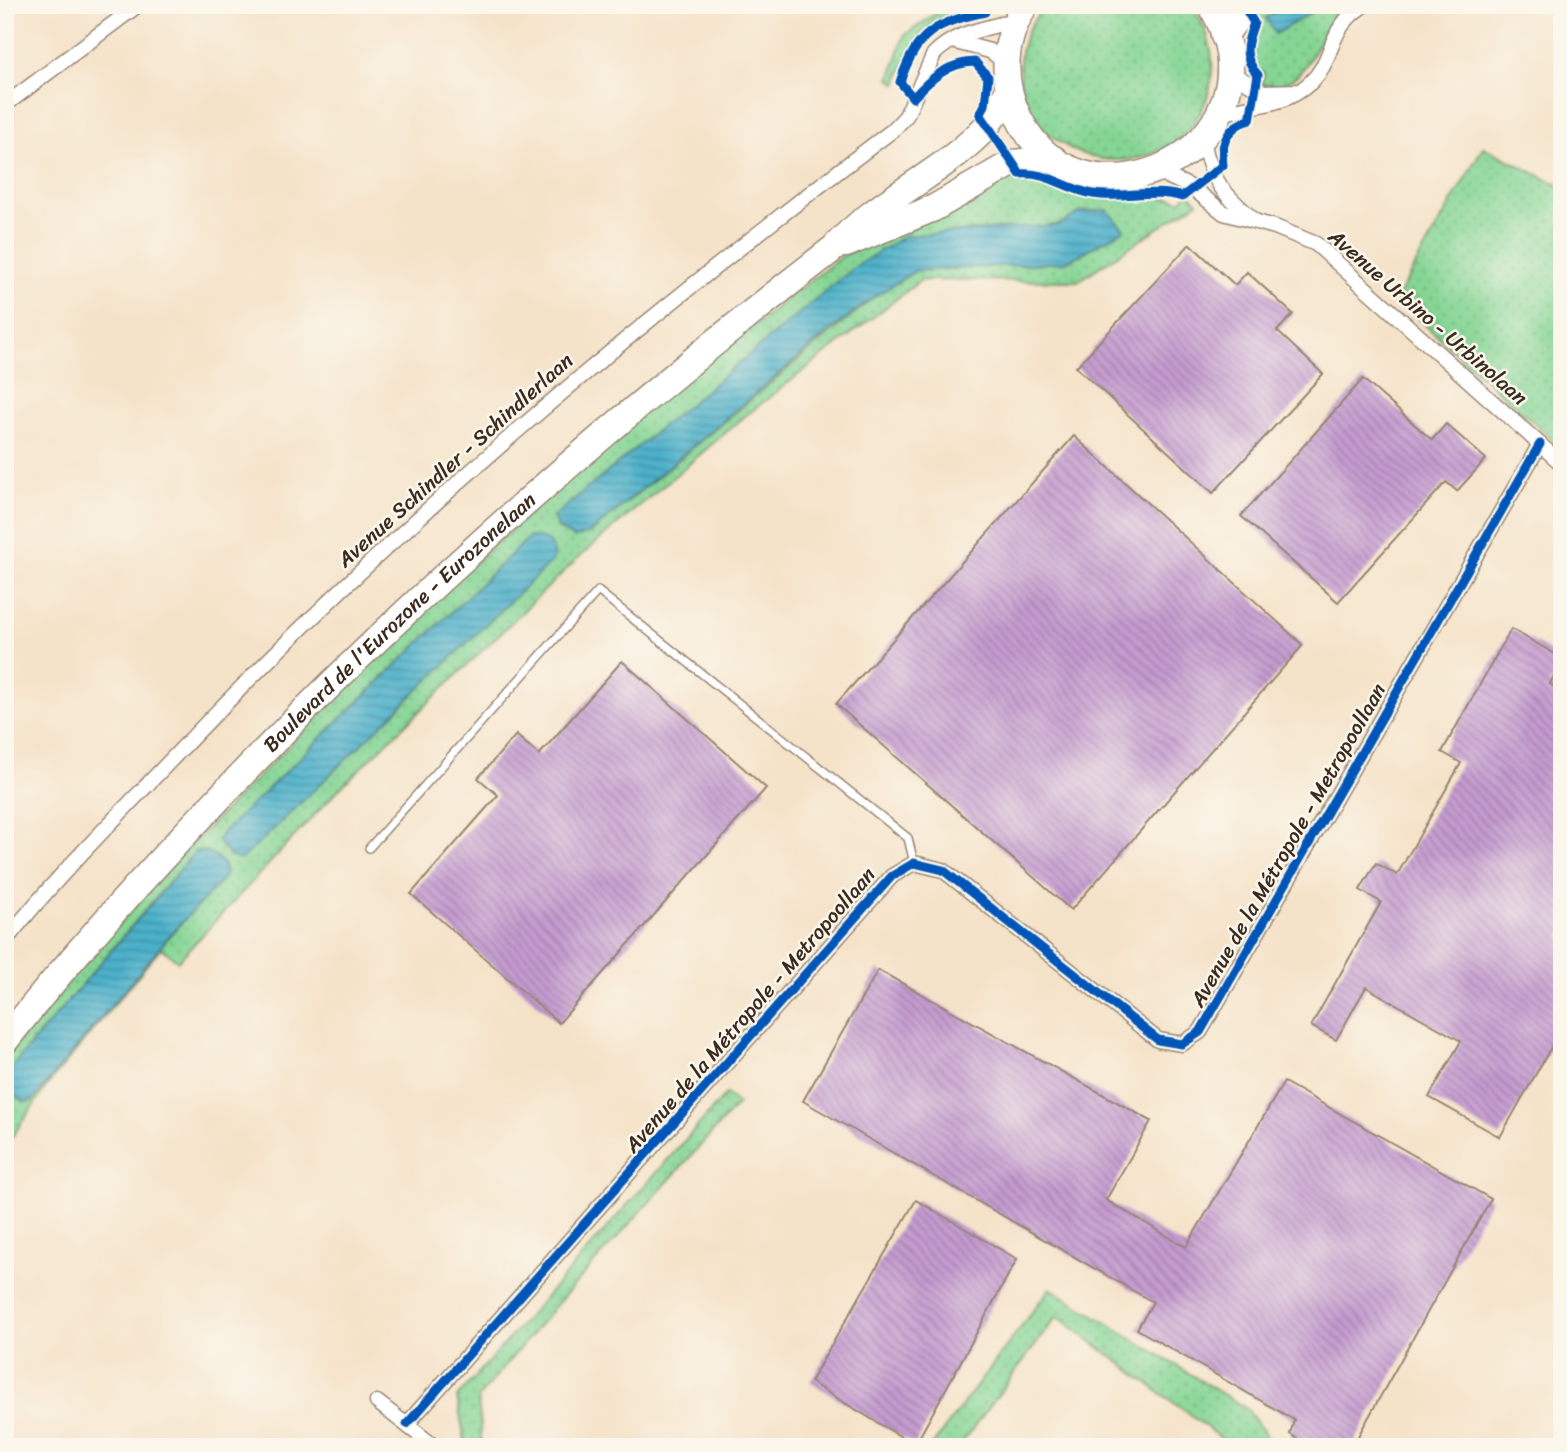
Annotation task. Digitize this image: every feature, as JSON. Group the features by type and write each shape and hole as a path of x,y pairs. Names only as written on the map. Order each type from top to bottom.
{"highway":[{"path":"1021,12 1006,63 1008,92 1021,124 1054,159 1097,177 1128,179 1158,172 1183,158 1203,140 1219,116 1230,72 1224,36 1211,5"},
{"path":"1224,36 1246,5"},
{"name":"Boulevard de l'Eurozone - Eurozonelaan","path":"5,1041 174,845 298,716 431,587 521,503 631,410 834,248 856,224 969,144 987,125 1008,92"},
{"name":"Boulevard de l'Eurozone - Eurozonelaan","path":"834,248 934,208 1012,163 1054,159"}],"street":[{"path":"5,105 138,5"},
{"path":"1219,116 1236,109 1285,101 1311,81 1325,62 1336,31 1364,5"},
{"name":"Avenue Schindler - Schindlerlaan","path":"5,941 161,770 303,625 514,431 721,260 893,130 906,116 934,54 963,32 1021,12"},
{"path":"952,41 990,51 1006,63"},
{"path":"1230,72 1263,92 1298,91"},
{"name":"Avenue Urbino - Urbinolaan","path":"1203,140 1211,172 1218,185 1228,198 1255,221"},
{"name":"Avenue Urbino - Urbinolaan","path":"1158,172 1191,187 1224,213 1255,221 1316,244 1562,464"},
{"name":"Avenue de la Métropole - Metropoollaan","path":"408,1423 892,876 914,863 943,870 1158,1040 1182,1044 1200,1032 1540,444"},
{"path":"377,1402 408,1423 435,1447"}],"lane":[{"path":"369,848 598,591 908,838 914,863"}],"green space":[{"path":"948,5 992,5 954,14 932,24 910,51 897,84 890,79 904,36"},
{"path":"1045,5 1191,5 1207,35 1212,68 1207,98 1191,126 1174,142 1145,156 1115,160 1086,155 1060,142 1039,123 1025,98 1020,69 1025,37"},
{"path":"1260,5 1286,5 1266,18 1275,33 1324,5 1343,5 1301,71 1290,81 1277,86 1261,84 1264,74 1250,56 1250,43 1258,22 1252,14"},
{"path":"1483,147 1562,187 1562,448 1396,299"},
{"path":"1011,168 1016,177 1043,180 1084,195 1157,197 1181,201 1188,193 1198,202 1078,281 921,280 744,417 578,558 336,792 178,961 161,948 47,1086 5,1147 5,1089 25,1102 32,1101 172,933 223,879 193,854 5,1075 5,1058 50,1002 175,861 437,596 637,418 839,258","holes":["1108,210 1123,230 1066,262 915,271 874,297 590,533 904,236 1059,225 1081,212"]},
{"path":"726,1094 738,1104 557,1304 478,1398 482,1447 466,1447 457,1397"},
{"path":"1050,1288 1247,1409 1270,1441 1281,1447 1233,1447 1057,1316 959,1447 931,1447"}],"water":[{"path":"1286,5 1324,5 1275,34 1266,18"},
{"path":"1108,210 1124,230 1066,262 915,271 874,297 832,329 590,533 574,538 559,529 553,517 855,267 904,236 1059,225 1081,212"},
{"path":"529,537 548,542 553,560 255,847 241,859 231,857 217,841 220,835"},
{"path":"197,850 219,859 225,873 223,879 172,933 32,1101 25,1102 5,1089 5,1075"}],"building":[{"path":"1190,244 1235,285 1247,272 1293,314 1277,331 1323,374 1213,493 1076,367"},
{"path":"1363,379 1432,440 1446,424 1486,459 1457,491 1446,482 1338,602 1241,516"},
{"path":"1074,436 1303,645 1071,910 836,704"},
{"path":"1511,629 1562,658 1550,684 1562,691 1562,1028 1500,1137 1429,1097 1461,1041 1366,987 1336,1040 1311,1026 1381,902 1360,890 1376,863 1397,875 1461,763 1442,752"},
{"path":"622,661 766,788 559,1023 411,894 498,795 478,778 516,735 539,755"},
{"path":"878,970 1151,1121 1106,1200 1186,1247 1284,1082 1491,1199 1352,1447 1311,1447 1290,1434 1294,1420 1137,1329 1153,1302 803,1101"},
{"path":"916,1200 1017,1259 915,1445 810,1382"}],"cycle path":[{"path":"985,12 941,26 921,41 906,65 900,82 913,98 926,84 948,68 975,62 988,77 985,105 980,114 1020,174 1039,175 1093,194 1160,193 1182,197 1223,165 1227,136 1236,126 1250,120 1258,75 1247,50 1254,23 1243,5"},
{"path":"407,1424 892,876 914,863 943,870 1158,1040 1182,1044 1200,1032 1540,444"}]}
